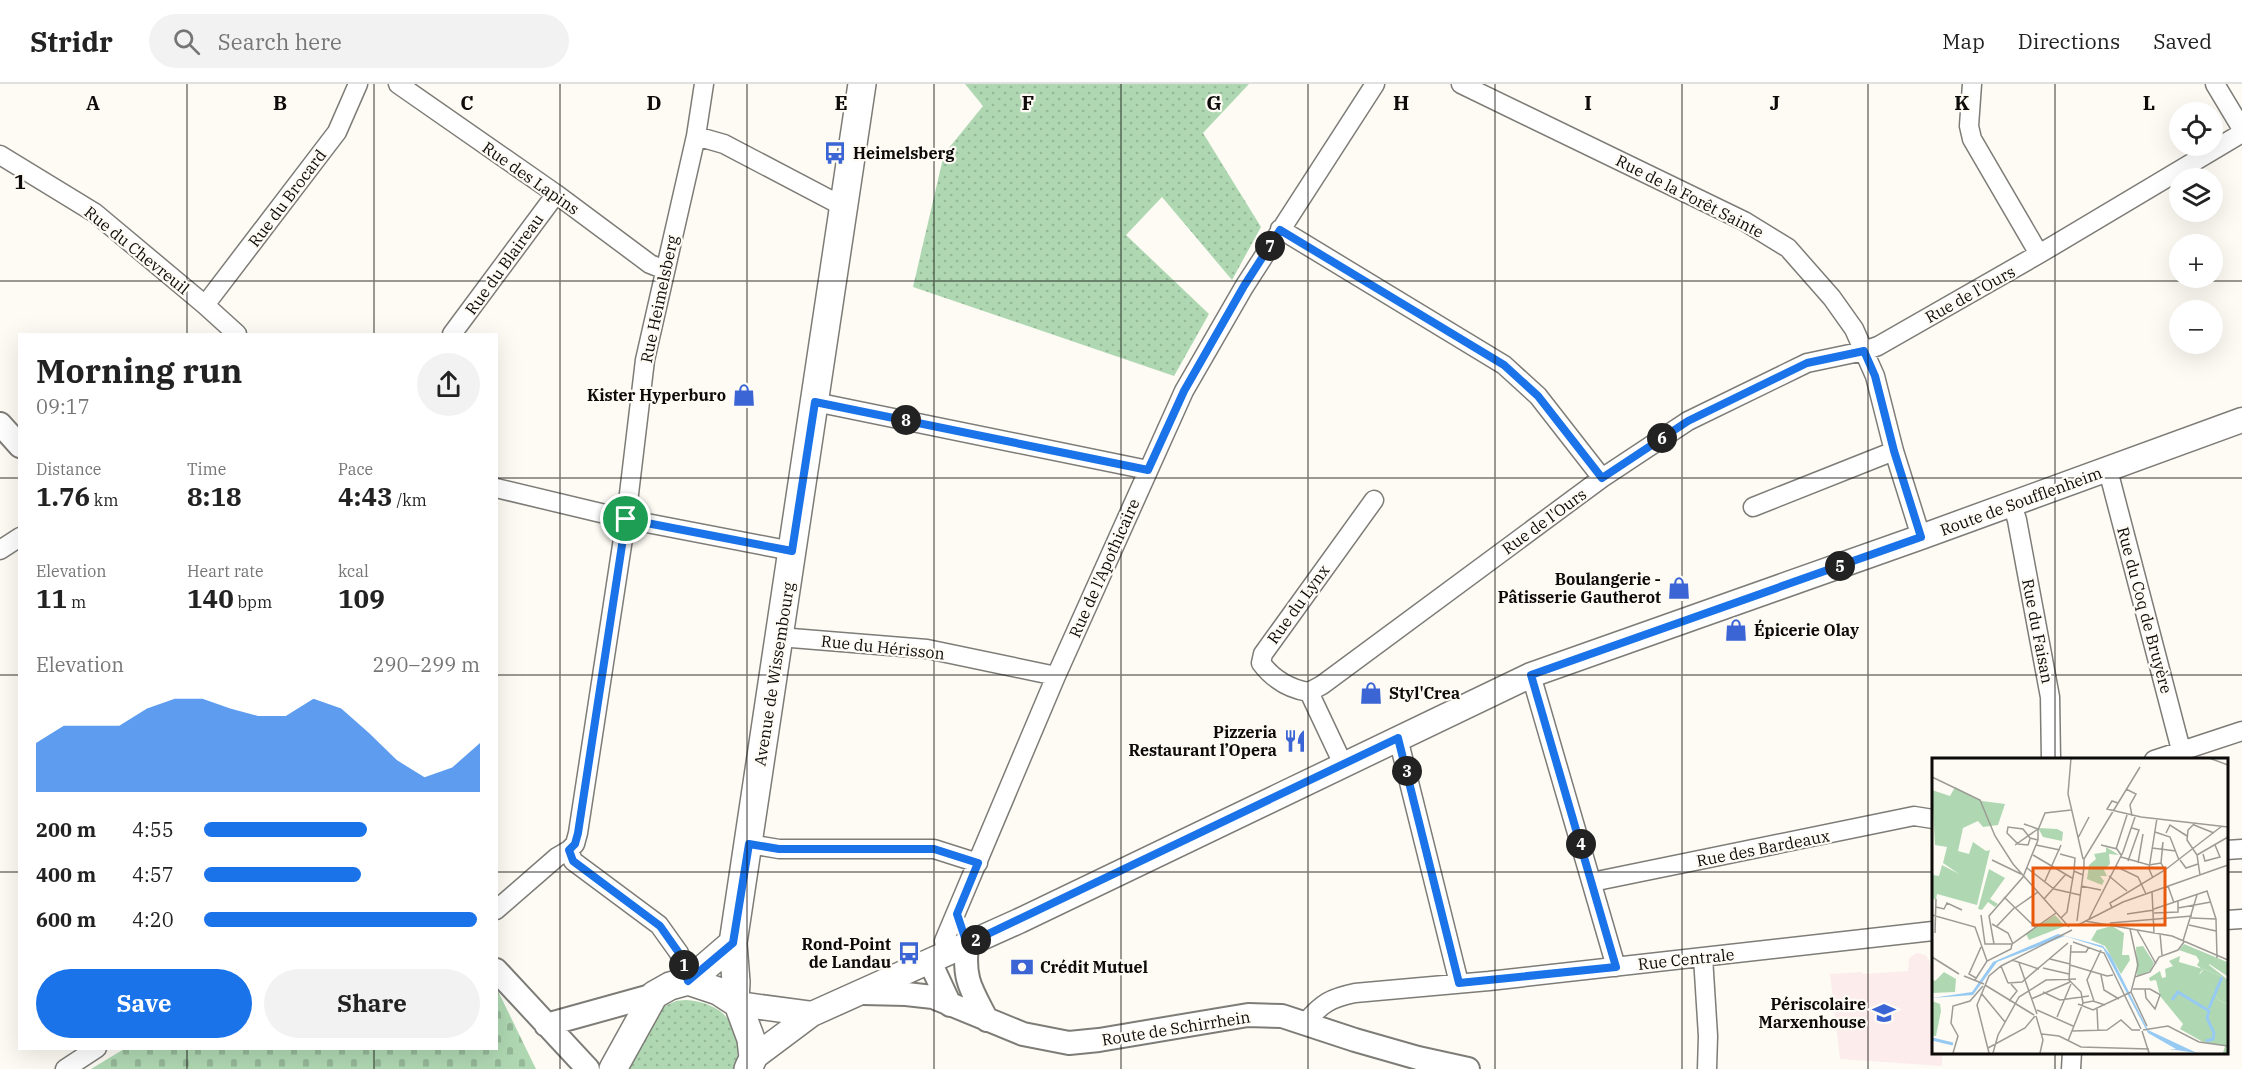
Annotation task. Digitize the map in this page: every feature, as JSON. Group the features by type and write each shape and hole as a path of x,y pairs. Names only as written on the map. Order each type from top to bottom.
{"main road":[{"name":"Avenue de Wissembourg","path":"736,1002 733,943 862,84"},
{"name":"Route de Soufflenheim","path":"750,1063 812,1014 948,953 1531,675 2108,470 2242,420"},
{"path":"613,1069 654,995 670,986 688,981 733,943"},
{"path":"688,981 718,991 736,1002 812,1014"},
{"path":"736,1002 751,1038 750,1063"}],"street":[{"name":"Rue du Brocard","path":"206,305 337,132 358,84"},
{"name":"Rue des Lapins","path":"398,84 556,194 650,264 665,270"},
{"name":"Rue Heimelsberg","path":"569,850 575,844 578,833 626,519 645,360 696,136 704,84"},
{"name":"Rue de l'Apothicaire","path":"948,953 944,941 1056,676 1184,391 1244,286 1375,84"},
{"name":"Rue de la Forêt Sainte","path":"1461,84 1744,220 1788,248 1832,298 1854,329 1875,376 1894,451 1921,537"},
{"path":"1972,84 1969,126 1972,139 2039,254"},
{"path":"2216,84 2242,131"},
{"name":"Rue de l'Ours","path":"1309,692 1331,679 1602,478 1688,421 1807,363 1878,346 2039,254 2242,131"},
{"path":"696,136 724,144 844,207"},
{"name":"Rue du Chevreuil","path":"0,155 95,213 206,305 236,333"},
{"name":"Rue du Blaireau","path":"453,333 556,194"},
{"path":"1280,230 1504,365 1538,396 1602,478"},
{"path":"815,402 1148,470"},
{"path":"0,424 18,444"},
{"path":"1753,507 1894,451"},
{"name":"Rue du Coq de Bruyère","path":"2108,470 2181,750"},
{"path":"498,488 626,519 792,551"},
{"name":"Rue du Lynx","path":"1309,692 1294,690 1268,672 1261,663 1263,654 1374,500"},
{"name":"Rue du Faisan","path":"2012,504 2017,520 2050,697 2051,758"},
{"path":"0,550 18,538"},
{"name":"Rue du Hérisson","path":"779,637 927,649 1056,676"},
{"path":"1531,675 1616,967"},
{"path":"1309,692 1343,764"},
{"path":"2159,758 2242,731"},
{"path":"1398,738 1459,983"},
{"name":"Rue des Bardeaux","path":"1592,882 1914,816 1932,819"},
{"path":"749,844 779,849 934,849 978,863"},
{"path":"2227,850 2242,849"},
{"path":"498,908 557,857 569,850 573,861 660,926 679,953 688,981"},
{"name":"Rue Centrale","path":"1306,1022 1319,1007 1336,997 1355,993 1616,967 1932,931"},
{"path":"950,1005 948,953 965,961 968,982 987,1020"},
{"path":"1703,957 1708,1036 1707,1069"},
{"path":"498,972 588,1069"},
{"name":"Route de Schirrhein","path":"863,993 933,997 1023,1034 1069,1043 1100,1040 1248,1015 1282,1016 1355,1040 1468,1069"},
{"path":"546,1024 654,995"},
{"path":"65,1069 94,1050"},
{"path":"2071,1069 2072,1054"}],"shaded area":[{"name":"Périscolaire Marxenhouse","path":"1917,953 1925,955 1932,966 1932,1054 1942,1054 1942,1066 1840,1059 1830,974 1908,971 1909,958"}],"green space":[{"path":"965,84 1249,84 1203,133 1261,227 1232,280 1162,197 1126,235 1209,314 1174,376 913,287 944,154 983,106"},
{"path":"498,991 536,1069 91,1069 122,1050 498,1050"},
{"path":"685,1000 712,1006 730,1021 738,1042 735,1069 627,1069 661,1008 676,1001"}],"place":[{"name":"Heimelsberg","path":"835,153"},
{"name":"Kister Hyperburo","path":"744,395"},
{"name":"Boulangerie - Pâtisserie Gautherot","path":"1679,588"},
{"name":"Épicerie Olay","path":"1736,630"},
{"name":"Styl'Crea","path":"1371,693"},
{"name":"Pizzeria Restaurant l’Opera","path":"1295,741"},
{"name":"Rond-Point de Landau","path":"909,953"},
{"name":"Crédit Mutuel","path":"1022,967"},
{"name":"Périscolaire Marxenhouse","path":"1884,1013"}],"route":[{"path":"1280,230 1504,365 1538,396 1602,478 1688,421 1807,363 1864,351 1875,376 1894,451 1921,537 1531,675 1616,967 1459,983 1398,738 967,944 957,914 978,863 934,849 779,849 749,844 733,943 688,981 679,953 660,926 573,861 569,850 575,844 578,833 626,519 792,551 815,402 1148,470 1184,391 1244,286 1280,230"}]}
